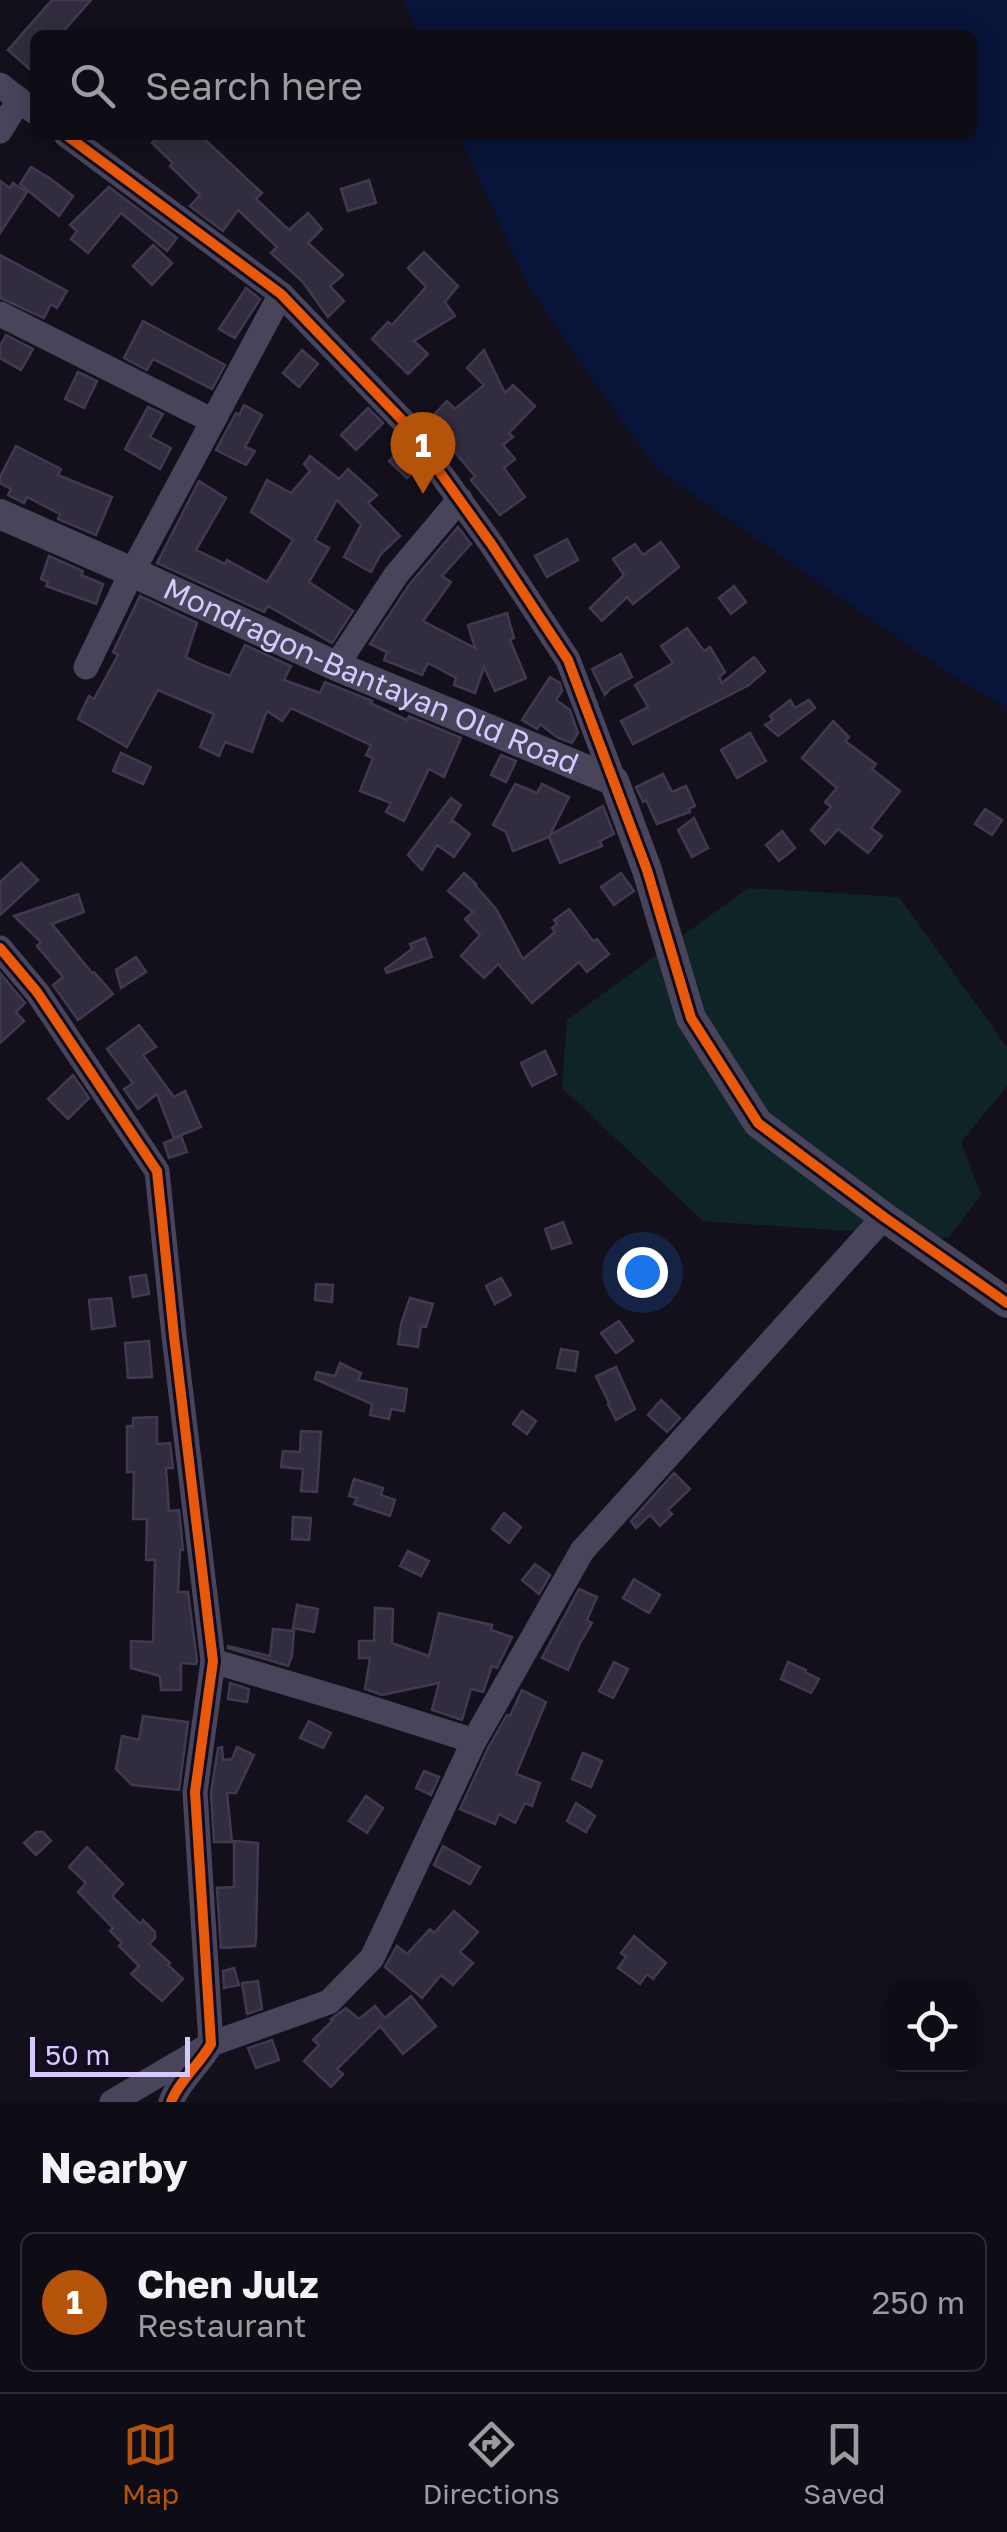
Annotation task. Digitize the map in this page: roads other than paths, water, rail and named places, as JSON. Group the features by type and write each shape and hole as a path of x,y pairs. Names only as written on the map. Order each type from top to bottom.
{"street":[{"path":"0,131 18,99"},
{"path":"73,140 281,294 403,421 568,660 614,781"},
{"path":"86,667 132,572 281,294"},
{"path":"0,314 213,421"},
{"path":"336,666 396,575 460,499"},
{"name":"Mondragon-Bantayan Old Road","path":"0,514 336,666 614,781 647,870 690,1018 758,1123 1007,1303"},
{"path":"0,948 37,992 157,1172 212,1662 196,1792 211,2044 170,2102"},
{"path":"112,2102 211,2044 329,2002 372,1958 474,1742 582,1552 884,1216"},
{"path":"212,1662 474,1742"}],"water":[{"path":"404,0 1007,0 1007,708 955,678 654,467 529,288 461,140 977,140 977,30 416,30"}],"place":[{"name":"Chen Julz","path":"423,494"}]}
